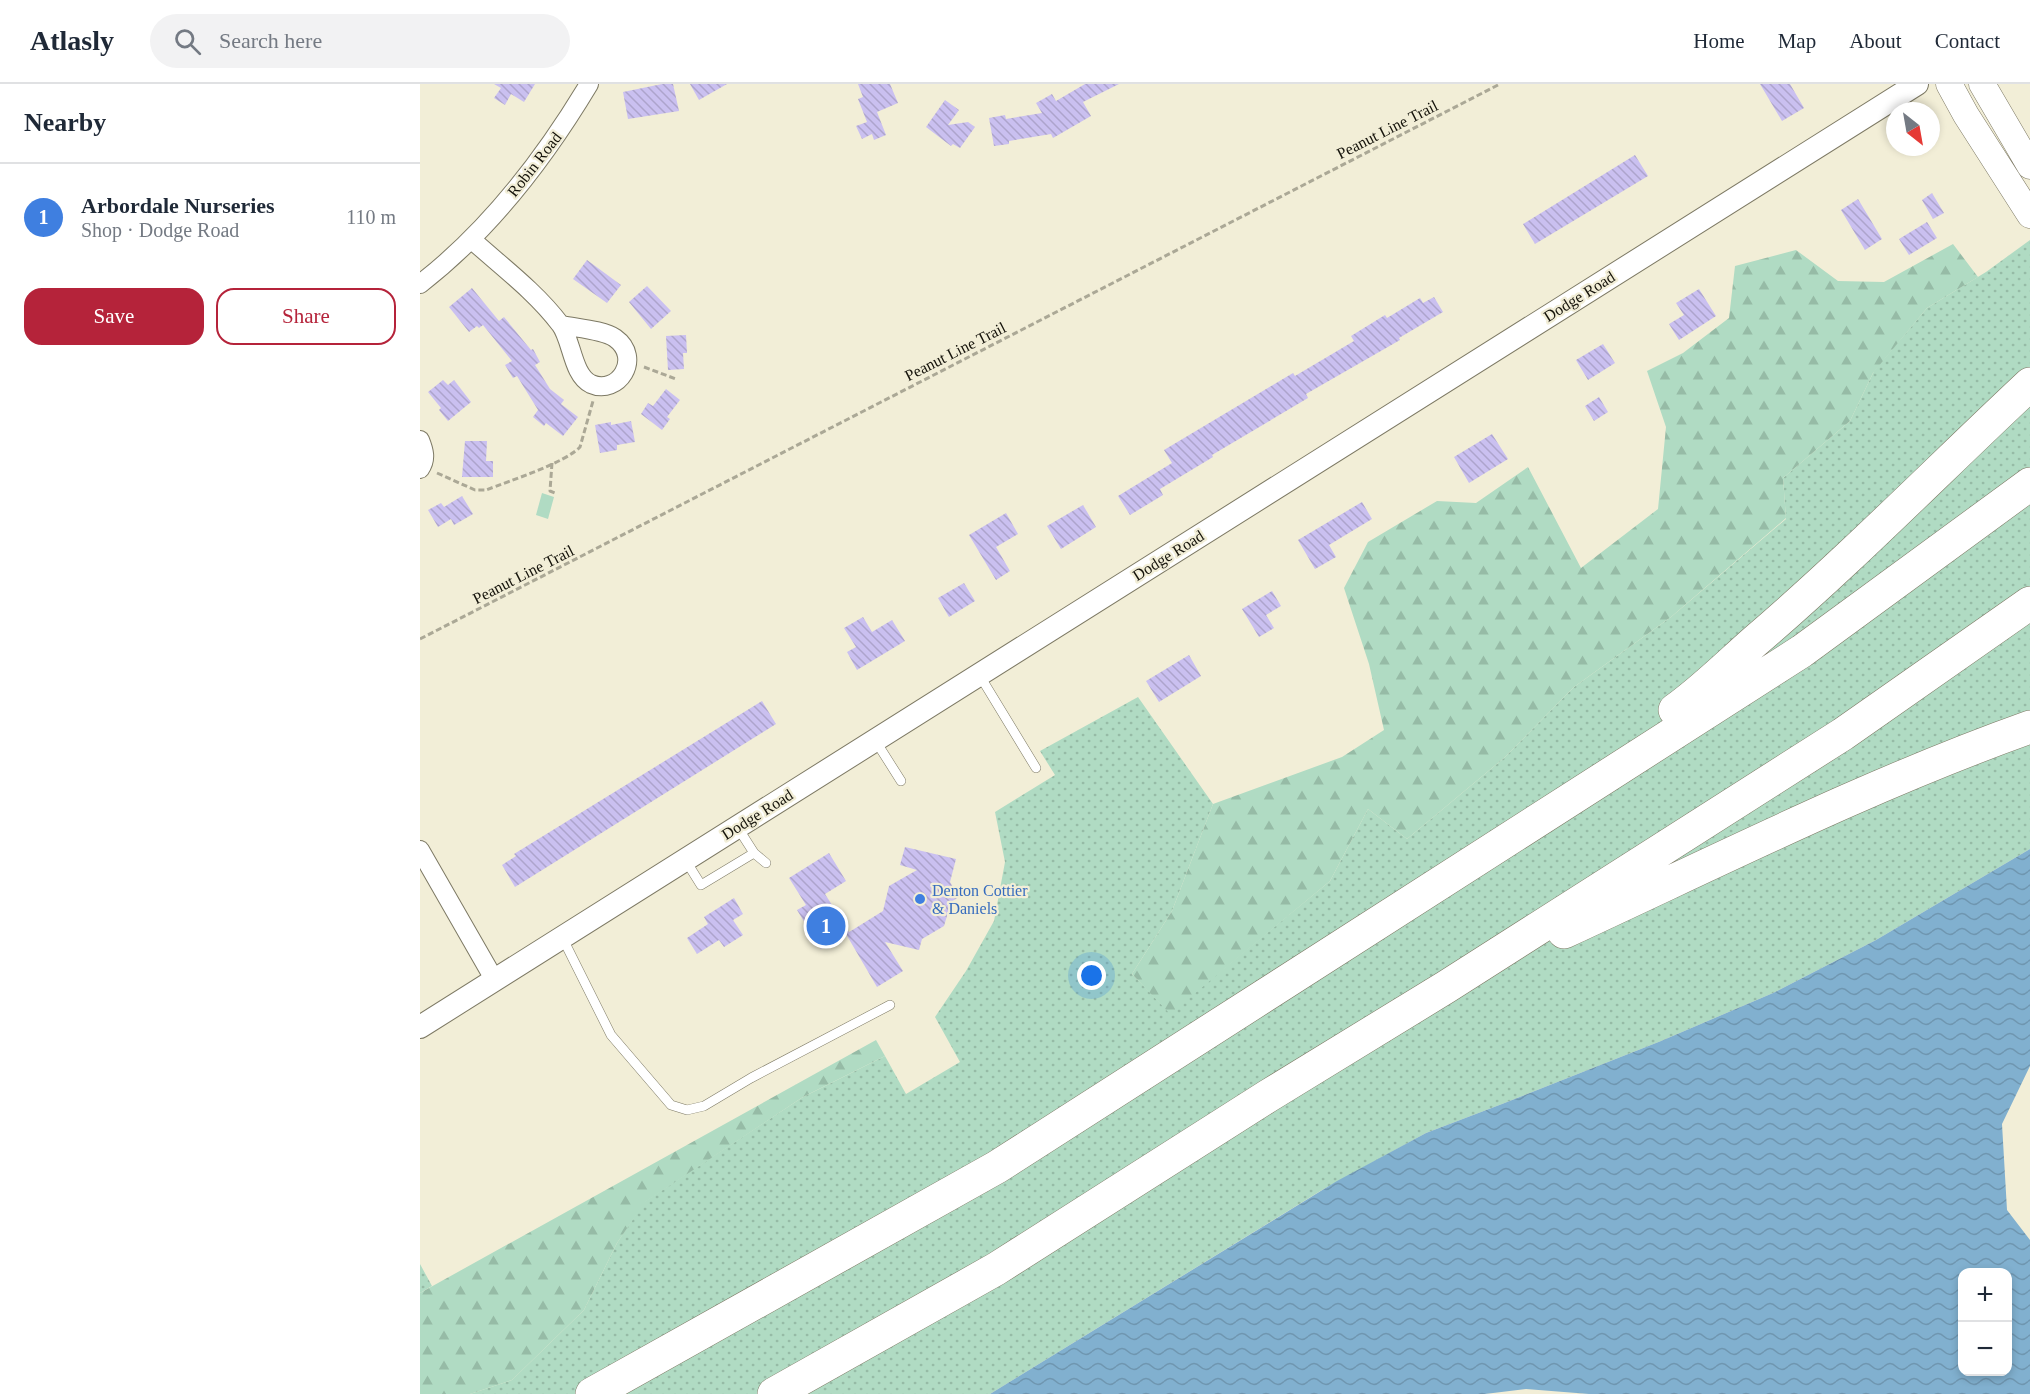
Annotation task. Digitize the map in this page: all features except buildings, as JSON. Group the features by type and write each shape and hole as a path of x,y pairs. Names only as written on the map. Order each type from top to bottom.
{"highway":[{"path":"1469,864 1535,807 1628,745 1695,695 1783,618 1892,517 2030,384"},
{"path":"592,1394 997,1167 1802,651 2030,484"},
{"path":"774,1394 996,1269 1268,1096 1446,987 1843,734 2030,603"},
{"path":"1446,987 1811,817 1993,740 2030,727"}],"main road":[{"path":"1949,84 1966,115 2030,215"},
{"path":"1982,84 2030,166"}],"street":[{"name":"Robin Road","path":"420,284 471,239 540,160 589,84"},
{"name":"Dodge Road","path":"420,1026 1917,84"},
{"path":"471,239 532,294 562,325 583,378 597,385 608,385 620,378 628,361 623,345 613,337 562,325"},
{"path":"420,440 424,451 421,468"},
{"path":"420,850 494,979"}],"lane":[{"path":"979,674 1036,768"},
{"path":"874,740 901,781"},
{"path":"738,826 754,853 766,863"},
{"path":"685,860 701,885 754,853"},
{"path":"562,937 611,1035 671,1105 687,1110 704,1106 751,1078 890,1005"}],"path":[{"name":"Peanut Line Trail","path":"420,639 1500,84"},
{"path":"628,361 676,379"},
{"path":"421,468 475,490 486,490 575,453 580,447 597,385"},
{"path":"552,463 550,491 555,493"}],"green space":[{"path":"2030,240 2030,849 1876,940 1773,993 1661,1041 1426,1133 1322,1190 990,1394 470,1394 512,1380 584,1310 617,1243 644,1202 803,1097 885,1056 906,1094 960,1062 935,1017 966,971 994,921 1005,862 995,812 1055,775 1040,751 1138,697 1213,804 1172,911 1132,974 1170,1013 1330,881 1368,809 1407,839 1504,758 1574,687 1671,617 1786,519 1783,478 1850,421 1874,371 1927,308 1986,272"},
{"path":"1953,244 1978,277 1927,308 1873,373 1850,421 1783,478 1786,518 1671,617 1574,687 1504,758 1407,839 1368,809 1330,881 1170,1014 1132,974 1172,911 1213,804 1342,757 1384,730 1369,664 1344,588 1368,542 1437,501 1476,503 1528,467 1581,568 1658,509 1666,427 1647,371 1683,353 1729,318 1735,266 1796,250 1838,281 1884,282"},
{"path":"542,493 554,497 548,519 536,515"},
{"path":"876,1040 885,1056 803,1097 645,1202 617,1243 584,1310 512,1380 470,1394 420,1394 420,1293"},
{"path":"420,1264 432,1286 420,1293"}],"water":[{"path":"2030,849 2030,1066 2002,1124 2007,1210 2030,1240 2030,1394 1589,1394 1526,1389 1485,1394 990,1394 1337,1181 1426,1133 1661,1041 1773,993 1876,940"}],"place":[{"name":"Denton Cottier & Daniels","path":"920,899"},
{"name":"Arbordale Nurseries","path":"826,926"}]}
